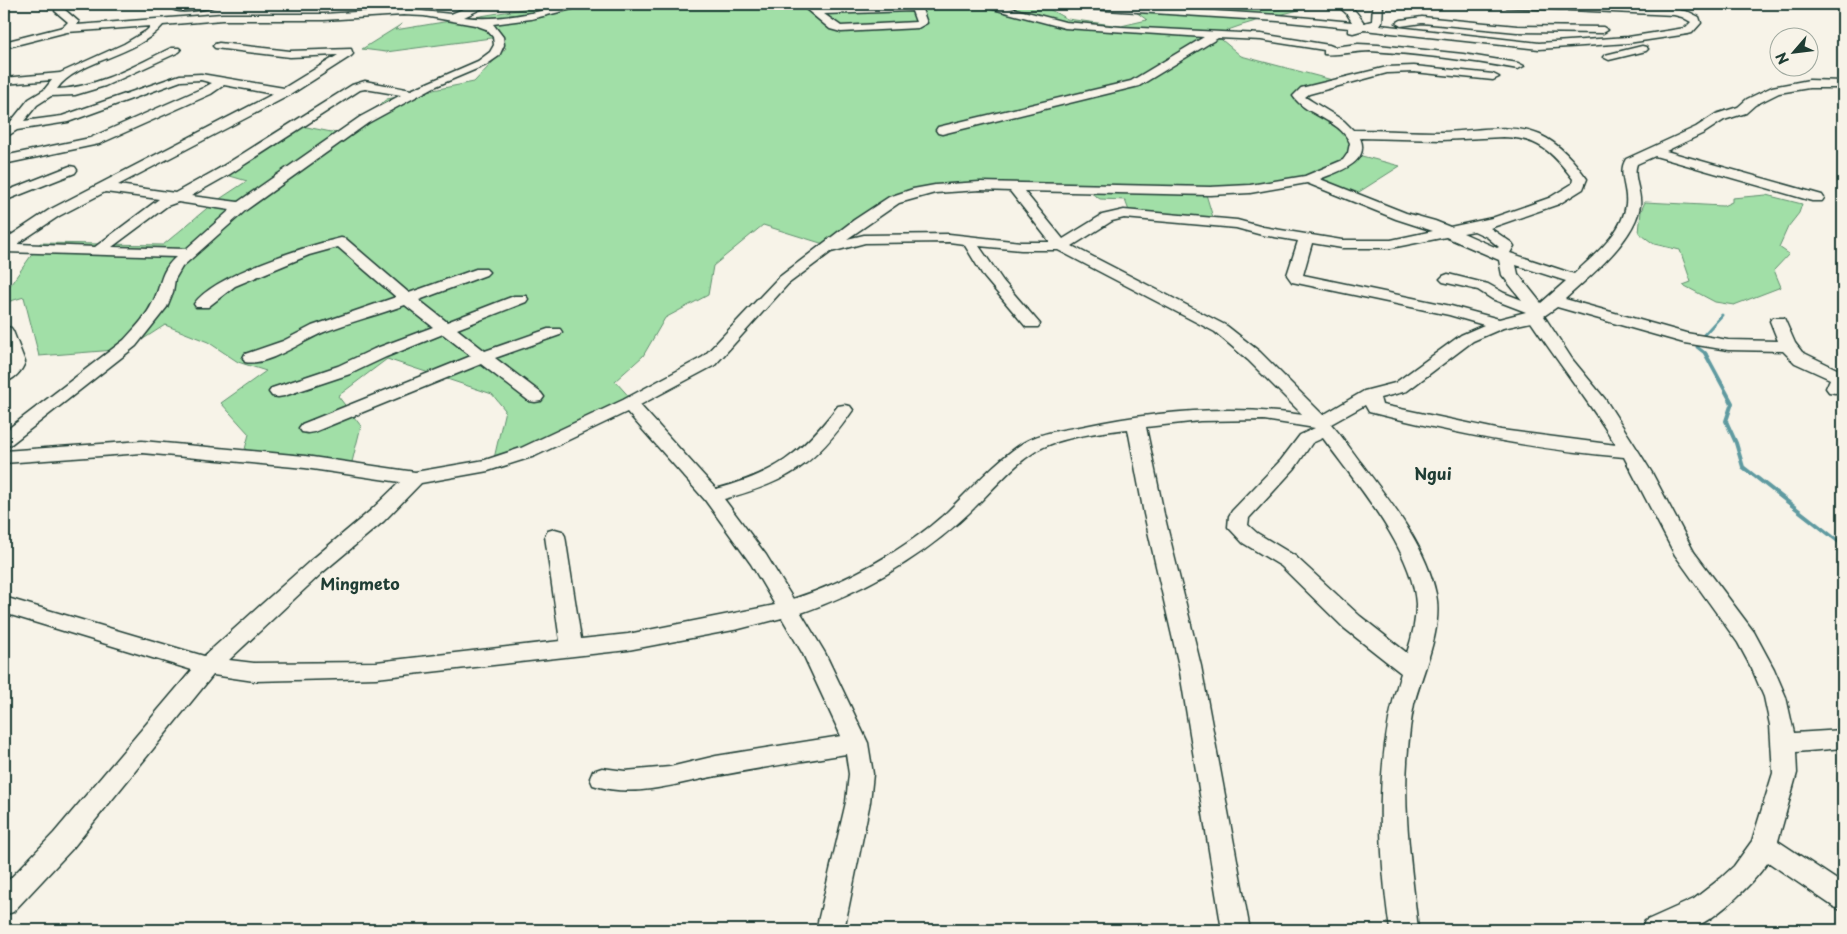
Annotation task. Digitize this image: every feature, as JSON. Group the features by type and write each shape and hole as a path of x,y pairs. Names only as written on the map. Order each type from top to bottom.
{"street":[{"path":"63,4 60,11 74,22 69,28"},
{"path":"4,45 69,28 213,4"},
{"path":"446,4 437,7 448,17"},
{"path":"448,17 483,4"},
{"path":"4,138 8,127 33,102 48,92 58,79 77,68 128,46 150,33 157,25 222,17 315,17 394,12 424,13 478,22 516,19 579,4"},
{"path":"805,4 834,27 841,29 918,25 922,23 915,6 814,11"},
{"path":"986,4 1065,25 1121,30 1261,37 1329,58 1346,48 1385,49 1469,57 1518,66"},
{"path":"1059,4 1278,18 1378,18 1423,14 1516,29 1583,31 1616,29"},
{"path":"1341,4 1351,12 1398,23 1423,14"},
{"path":"1327,85 1329,42 1337,36 1378,18 1539,46 1628,40 1688,31 1696,23 1695,19 1685,14 1651,10 1507,4"},
{"path":"1685,14 1689,13 1695,4"},
{"path":"4,441 130,343 146,326 165,293 170,273 189,252 240,207 364,120 412,94 482,64 495,54 499,45 498,37 490,28 478,22"},
{"path":"69,28 206,23"},
{"path":"942,130 1136,84 1216,35"},
{"path":"1609,57 1619,53 1651,48 1628,40"},
{"path":"4,247 54,213 286,92 347,54 347,51 290,54 219,46"},
{"path":"48,92 74,91 114,78 146,65 175,50"},
{"path":"4,457 142,447 304,462 415,478 488,465 528,452 629,404 708,361 783,281 859,223 894,200 918,192 935,189 1013,186 1210,190 1250,189 1308,179 1348,163 1354,153 1356,143 1340,124 1303,102 1299,96 1305,91 1387,70 1414,68 1493,77"},
{"path":"4,81 53,76 57,76 58,79"},
{"path":"8,127 64,119 180,78 201,77 286,92"},
{"path":"4,160 74,146 103,138 207,92 221,82"},
{"path":"1655,930 1693,924 1732,887 1764,845 1785,773 1782,724 1775,697 1763,669 1746,638 1685,555 1664,511 1630,452 1599,403 1566,362 1535,315 1547,307 1606,252 1621,233 1628,221 1633,205 1633,190 1628,170 1631,162 1700,130 1720,117 1742,110 1751,102 1776,90 1809,84 1843,84"},
{"path":"98,251 162,203 177,198 286,133 356,88 365,85 412,94"},
{"path":"818,255 839,245 864,239 968,240 1021,246 1061,246 1107,218 1124,214 1237,224 1306,239 1342,244 1391,244 1496,222 1554,201 1578,186 1580,179 1567,160 1546,142 1529,135 1512,132 1444,136 1350,134"},
{"path":"1653,151 1816,198"},
{"path":"4,197 70,170"},
{"path":"1308,179 1400,216 1446,231 1506,257 1575,280"},
{"path":"1013,186 1061,246 1220,329 1254,356 1323,426 1352,463 1402,537 1417,567 1426,594 1427,613 1402,710 1396,749 1394,792 1397,880 1404,930"},
{"path":"102,187 240,207"},
{"path":"1476,226 1492,234 1507,246 1501,253 1506,257 1510,275 1547,307"},
{"path":"1306,239 1295,275 1297,278 1451,311 1499,324"},
{"path":"968,240 989,274 1032,324"},
{"path":"202,304 230,283 304,252 341,242 443,328 535,397"},
{"path":"4,247 189,252"},
{"path":"251,358 289,345 318,328 357,317 481,272"},
{"path":"1448,279 1483,287 1498,296 1684,338 1728,344 1789,346"},
{"path":"278,392 344,370 443,328 520,299"},
{"path":"1412,670 1352,622 1288,561 1250,538 1238,527 1240,516 1288,464 1306,439 1323,426 1370,395 1401,387 1467,338 1499,324 1522,320 1547,307"},
{"path":"1778,322 1789,346 1797,357 1832,371 1839,377 1835,388"},
{"path":"4,378 15,367 17,362 5,331"},
{"path":"308,428 483,357 554,332"},
{"path":"1370,395 1374,408 1416,419 1518,440 1575,448 1630,452"},
{"path":"629,404 712,496 759,560 814,653 856,743 861,774 858,802 830,930"},
{"path":"712,496 757,483 793,466 820,440 844,410"},
{"path":"4,605 208,666 254,672 376,670 628,642 738,621 788,609 818,599 852,584 917,546 952,518 1010,462 1030,447 1055,437 1136,422 1200,416 1264,415 1323,426"},
{"path":"1136,422 1154,514 1190,666 1236,930"},
{"path":"4,903 63,841 208,666 316,566 377,516 415,478"},
{"path":"555,536 572,649"},
{"path":"1784,742 1843,738"},
{"path":"602,778 625,780 670,777 716,766 856,743"},
{"path":"1764,845 1843,899"}],"green space":[{"path":"554,4 1040,4 1067,19 1121,26 1147,20 1125,4 1319,4 1241,25 1216,35 1241,56 1340,82 1305,94 1324,111 1357,134 1358,155 1400,166 1351,197 1311,179 1205,191 1215,224 1132,219 1125,200 1100,199 1082,187 966,187 896,199 827,245 763,225 713,266 708,295 665,318 643,356 615,381 633,401 493,463 505,410 492,394 387,359 338,396 361,426 351,466 244,453 249,434 221,403 266,371 238,362 208,342 165,325 134,345 115,350 39,356 24,297 4,303 4,294 40,243 163,245 212,204 247,181 213,171 292,124 341,134 387,99 474,82 506,48 491,38 386,52 362,49 402,24 395,30"},
{"path":"1766,195 1802,204 1799,213 1788,227 1779,247 1789,254 1774,270 1781,287 1734,305 1715,302 1683,285 1691,282 1680,250 1654,244 1639,233 1641,211 1645,202 1723,206 1732,202 1732,198"}],"waterway":[{"path":"1701,338 1722,315"},
{"path":"1700,341 1697,347 1705,353"},
{"path":"1705,353 1732,403 1726,421 1736,443 1743,467 1843,545"}],"district":[{"name":"Ngui","path":"1433,473"},
{"name":"Mingmeto","path":"360,583"}]}
